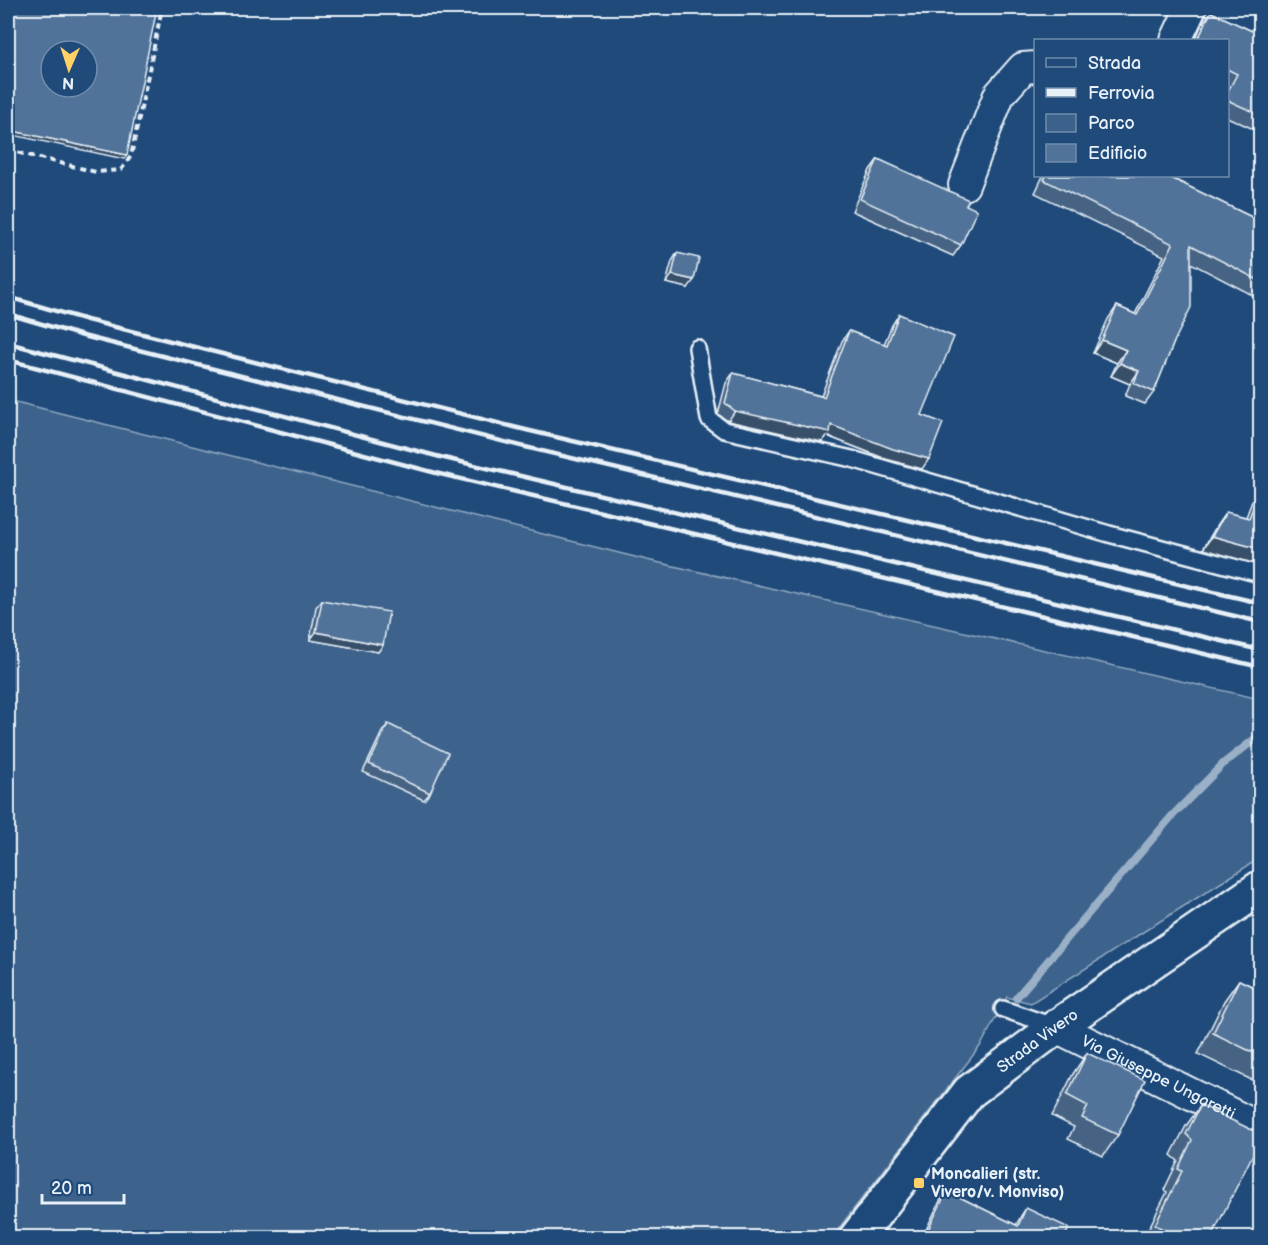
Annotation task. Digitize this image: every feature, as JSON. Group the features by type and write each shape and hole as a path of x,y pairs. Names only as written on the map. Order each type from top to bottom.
{"street":[{"path":"1176,39 1191,8"},
{"path":"964,185 999,95 1023,68 1034,67"},
{"name":"Strada Vivero","path":"856,1238 969,1092 1056,1027 1260,888"},
{"name":"Via Giuseppe Ungaretti","path":"1056,1027 1260,1128"}],"lane":[{"path":"697,348 709,419 724,430 852,459 1108,534 1260,574"},
{"path":"1003,1009 1056,1027"}],"path":[{"path":"8,150 96,172 121,170 131,156 162,8"}],"green space":[{"path":"8,400 647,560 1260,699 1260,858 1031,1003 1007,997 981,1045 832,1237 8,1237"}],"building":[{"path":"8,8 157,8 127,155 8,130"},
{"path":"1211,12 1254,32 1260,18 1260,115 1229,101 1229,89 1237,74 1229,70 1229,39 1197,39"},
{"path":"878,159 969,200 966,205 977,210 961,245 860,199"},
{"path":"1046,177 1169,177 1260,221 1260,281 1191,245 1191,307 1154,392 1134,383 1139,371 1120,363 1126,350 1102,340 1117,306 1137,315 1173,244 1044,180"},
{"path":"677,253 699,258 694,280 672,275"},
{"path":"899,314 954,337 922,415 943,423 929,459 893,449 831,425 830,432 735,411 725,403 733,373 824,397 849,331 887,345"},
{"path":"1260,490 1260,549 1212,536 1226,512 1249,518"},
{"path":"322,600 389,612 383,645 316,632"},
{"path":"388,724 448,753 430,793 369,764"},
{"path":"1239,980 1260,990 1260,1056 1213,1033"},
{"path":"1087,1053 1145,1080 1118,1135 1082,1118 1088,1106 1067,1095"},
{"path":"1201,1105 1260,1134 1260,1140 1211,1238 1181,1238 1155,1225 1182,1171 1178,1169 1192,1140 1186,1134"},
{"path":"947,1191 1018,1226 1026,1208 1069,1228 1064,1238 928,1238 925,1236"}],"waterway":[{"path":"1016,998 1172,816 1223,764 1260,735"}],"railway":[{"path":"8,297 87,320 526,430 1260,603"},
{"path":"8,314 83,336 521,446 1260,622"},
{"path":"8,343 444,458 1260,650"},
{"path":"8,360 440,474 1260,667"}],"place":[{"name":"Moncalieri (str. Vivero/v. Monviso)","path":"919,1183"}]}
